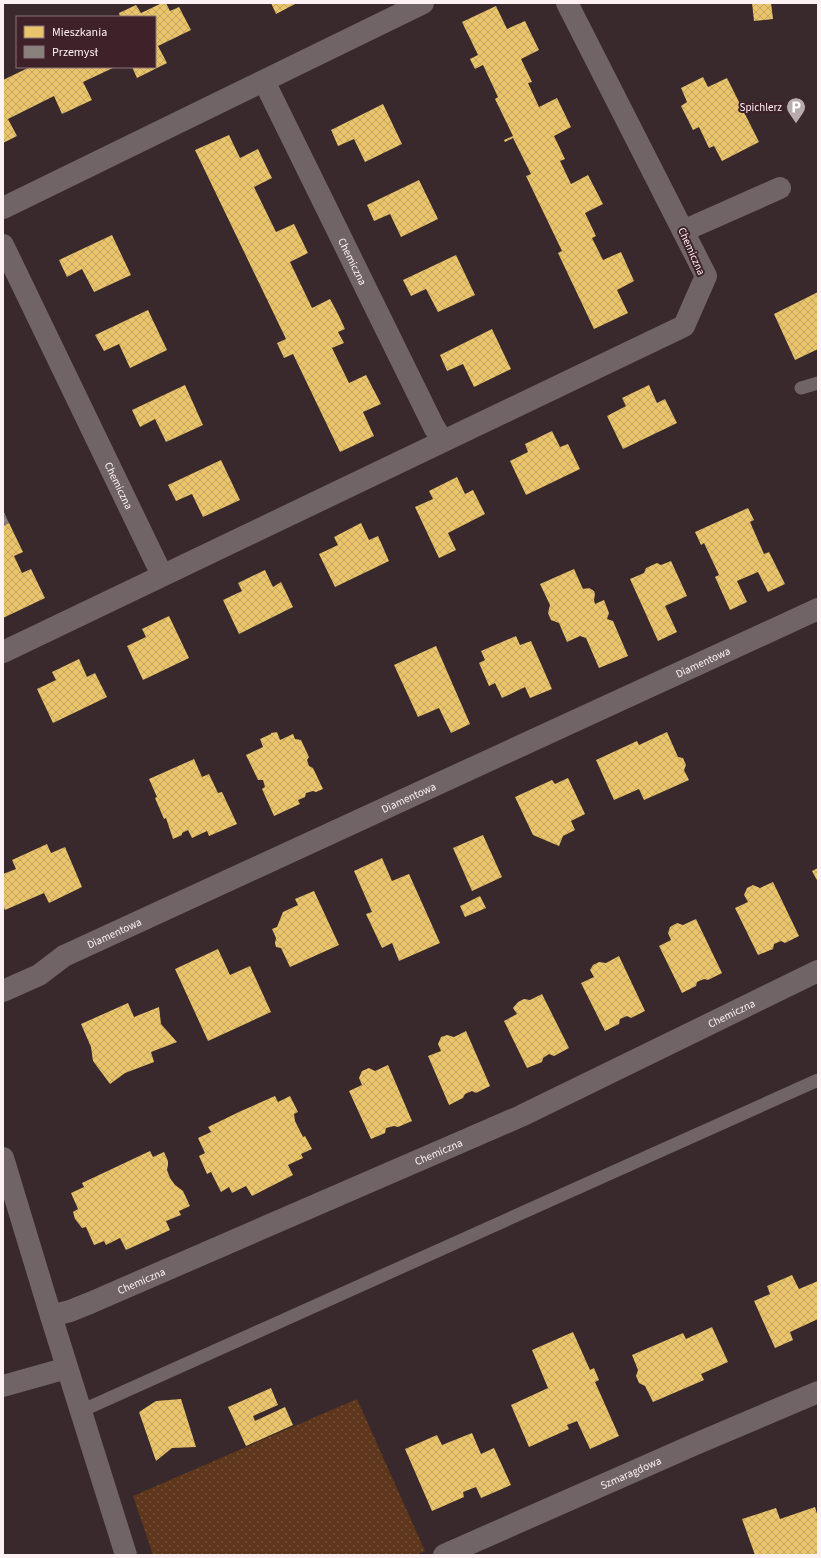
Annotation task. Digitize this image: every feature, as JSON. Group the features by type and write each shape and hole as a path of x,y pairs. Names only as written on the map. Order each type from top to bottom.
{"street":[{"path":"3,208 424,3"},
{"name":"Chemiczna","path":"3,652 684,326 706,276 568,3"},
{"name":"Chemiczna","path":"264,81 430,420 443,441"},
{"path":"683,230 780,188"},
{"name":"Chemiczna","path":"3,245 162,575"},
{"name":"Diamentowa","path":"3,991 39,974 64,956 818,609"},
{"name":"Chemiczna","path":"51,1316 70,1311 90,1303 521,1116 818,972"},
{"path":"3,1158 126,1555"},
{"path":"3,1386 67,1368"},
{"name":"Szmaragdowa","path":"444,1555 818,1392"}],"lane":[{"path":"801,388 818,383"},
{"path":"81,1411 818,1080"}],"shaded area":[{"path":"357,1399 425,1551 416,1555 153,1555 133,1496"}],"building: Mieszkania":[{"path":"162,3 166,3 170,11 179,7 191,30 158,46 167,63 137,78 132,68 156,68 156,16 120,16 119,13 136,5 141,13"},
{"path":"271,3 297,3 276,14"},
{"path":"752,3 771,3 773,19 754,21"},
{"path":"496,6 507,29 525,21 539,50 521,59 532,82 528,83 539,107 557,98 571,127 554,136 565,159 560,161 571,184 588,175 603,204 585,213 596,236 592,238 603,260 621,252 634,281 617,290 628,313 594,329 558,253 562,251 526,176 531,174 513,138 505,142 504,140 513,136 495,99 498,97 483,65 475,69 470,59 478,55 462,22"},
{"path":"28,68 113,68 83,82 92,100 62,114 54,96 8,119 17,136 3,143 3,80"},
{"path":"703,77 708,87 727,78 759,142 722,161 714,146 709,148 699,127 693,130 681,106 687,102 681,88"},
{"path":"383,104 402,144 365,162 354,139 338,146 331,130"},
{"path":"229,135 240,158 258,149 272,178 254,187 276,232 294,224 308,253 290,262 312,308 330,299 345,329 338,332 344,343 332,348 349,383 366,375 381,404 363,412 374,436 340,452 293,354 284,358 277,343 286,339 195,150"},
{"path":"419,180 438,219 401,237 390,214 374,221 367,205"},
{"path":"112,235 131,275 94,292 82,269 67,277 59,260"},
{"path":"456,255 475,295 438,312 426,289 411,296 403,280"},
{"path":"818,292 818,349 795,360 774,314"},
{"path":"148,310 167,350 130,368 119,344 104,351 95,335"},
{"path":"492,329 511,369 474,387 463,364 447,371 440,355"},
{"path":"185,385 203,425 166,442 155,419 140,427 132,410"},
{"path":"649,385 657,403 665,399 677,423 623,449 607,416 626,406 622,398"},
{"path":"552,431 560,447 568,444 580,469 526,495 510,461 528,452 525,444"},
{"path":"221,460 240,500 203,517 192,494 176,501 168,485"},
{"path":"457,477 465,494 473,490 485,514 448,533 456,550 439,558 415,507 433,499 429,491"},
{"path":"748,508 754,520 750,522 764,554 769,552 785,584 768,592 758,572 737,581 747,602 730,610 715,577 719,575 704,543 701,545 695,532"},
{"path":"9,523 23,552 14,556 22,573 31,569 45,598 3,618 3,526"},
{"path":"361,523 369,540 378,536 389,561 335,587 319,554 338,545 334,537"},
{"path":"671,561 687,596 665,606 677,632 658,641 630,579 644,573 646,568 657,563 661,565"},
{"path":"574,569 583,589 589,588 594,591 595,604 604,600 609,613 607,619 613,621 628,656 599,668 586,638 580,636 567,642 559,623 551,620 548,613 550,605 540,584"},
{"path":"265,570 273,587 281,582 293,607 239,634 223,600 242,591 238,583"},
{"path":"169,616 189,658 143,680 127,646 146,637 142,629"},
{"path":"516,636 520,645 531,641 552,689 530,698 525,687 502,698 495,683 489,686 479,663 485,660 481,651"},
{"path":"436,646 470,724 451,733 439,708 418,717 394,665"},
{"path":"79,659 87,677 95,673 107,697 53,723 37,689 56,680 52,672"},
{"path":"277,732 280,740 293,734 295,739 301,740 309,757 307,760 309,766 313,768 323,789 316,792 313,791 306,793 305,797 298,800 300,804 274,816 262,789 265,787 263,780 258,780 246,755 263,747 260,739 271,733"},
{"path":"667,732 678,757 683,758 686,765 684,770 689,780 644,800 639,789 614,800 596,760 637,741 639,745"},
{"path":"194,759 202,777 209,774 218,793 222,792 237,824 209,836 207,831 192,838 188,830 182,833 182,835 173,839 166,818 164,819 155,798 157,797 149,779"},
{"path":"568,778 585,814 571,821 575,830 563,836 559,846 533,835 515,797 552,780 555,784"},
{"path":"483,835 502,877 472,891 453,848"},
{"path":"47,844 51,853 65,847 82,887 49,903 44,893 5,910 3,906 3,874 16,869 12,860"},
{"path":"382,858 392,881 409,874 440,943 399,961 392,943 382,948 366,914 372,912 354,871"},
{"path":"818,868 818,882 812,871"},
{"path":"773,882 799,936 785,943 781,941 774,944 773,949 758,955 735,908 748,902 744,895 747,888 753,885 760,888"},
{"path":"314,891 339,945 290,967 281,948 276,947 276,938 272,929 277,927 283,912 298,905 295,899"},
{"path":"480,896 486,908 465,917 460,906"},
{"path":"696,919 722,973 708,980 704,979 697,982 696,986 682,993 659,946 671,940 668,933 670,927 677,923 683,925"},
{"path":"218,949 230,975 250,966 271,1012 208,1041 175,969"},
{"path":"619,956 645,1011 631,1018 627,1016 620,1019 619,1024 605,1031 581,983 594,977 590,970 593,965 599,962 606,963"},
{"path":"542,994 569,1048 554,1056 549,1054 543,1058 542,1062 527,1068 504,1021 517,1014 513,1008 518,1002 524,999 530,1000"},
{"path":"128,1003 134,1017 159,1007 161,1024 177,1042 151,1052 154,1062 125,1073 110,1084 93,1061 91,1047 81,1024"},
{"path":"466,1031 490,1086 476,1093 472,1091 465,1094 463,1098 449,1105 428,1056 441,1051 438,1044 441,1037 447,1035 454,1037"},
{"path":"388,1065 412,1121 398,1127 394,1126 386,1128 385,1133 371,1139 349,1091 362,1085 359,1078 362,1071 369,1068 375,1071"},
{"path":"275,1096 278,1102 290,1096 298,1112 294,1114 295,1121 303,1137 305,1136 312,1149 301,1154 303,1158 288,1165 293,1175 252,1196 246,1186 232,1193 229,1187 221,1192 211,1172 207,1174 199,1156 205,1153 198,1138 211,1132 208,1127"},
{"path":"150,1151 153,1157 164,1152 168,1161 167,1170 170,1178 175,1185 183,1191 190,1206 179,1211 181,1215 166,1221 170,1230 126,1250 120,1238 106,1245 104,1241 94,1245 86,1227 82,1228 75,1219 73,1212 78,1209 71,1193 84,1187 82,1183"},
{"path":"792,1275 799,1289 818,1281 818,1319 790,1332 793,1340 775,1348 754,1301 770,1294 767,1286"},
{"path":"712,1327 728,1362 701,1374 704,1380 653,1402 645,1386 639,1383 636,1376 638,1370 632,1355 683,1333 686,1339"},
{"path":"573,1332 590,1370 594,1368 599,1380 595,1382 619,1436 590,1449 577,1421 567,1425 569,1429 529,1447 511,1405 548,1388 532,1350"},
{"path":"271,1388 278,1405 253,1416 255,1421 285,1407 293,1425 246,1446 228,1407"},
{"path":"181,1399 196,1447 172,1448 156,1461 139,1412 156,1401"},
{"path":"472,1433 481,1454 494,1448 511,1485 481,1498 476,1487 463,1492 464,1497 432,1511 405,1449 437,1435 442,1445"},
{"path":"815,1507 818,1517 818,1555 755,1555 742,1519 776,1508 780,1519"}],"building: Przemysł":[{"path":"3,510 9,523 3,526"}],"place":[{"name":"Spichlerz","path":"796,124"}]}
